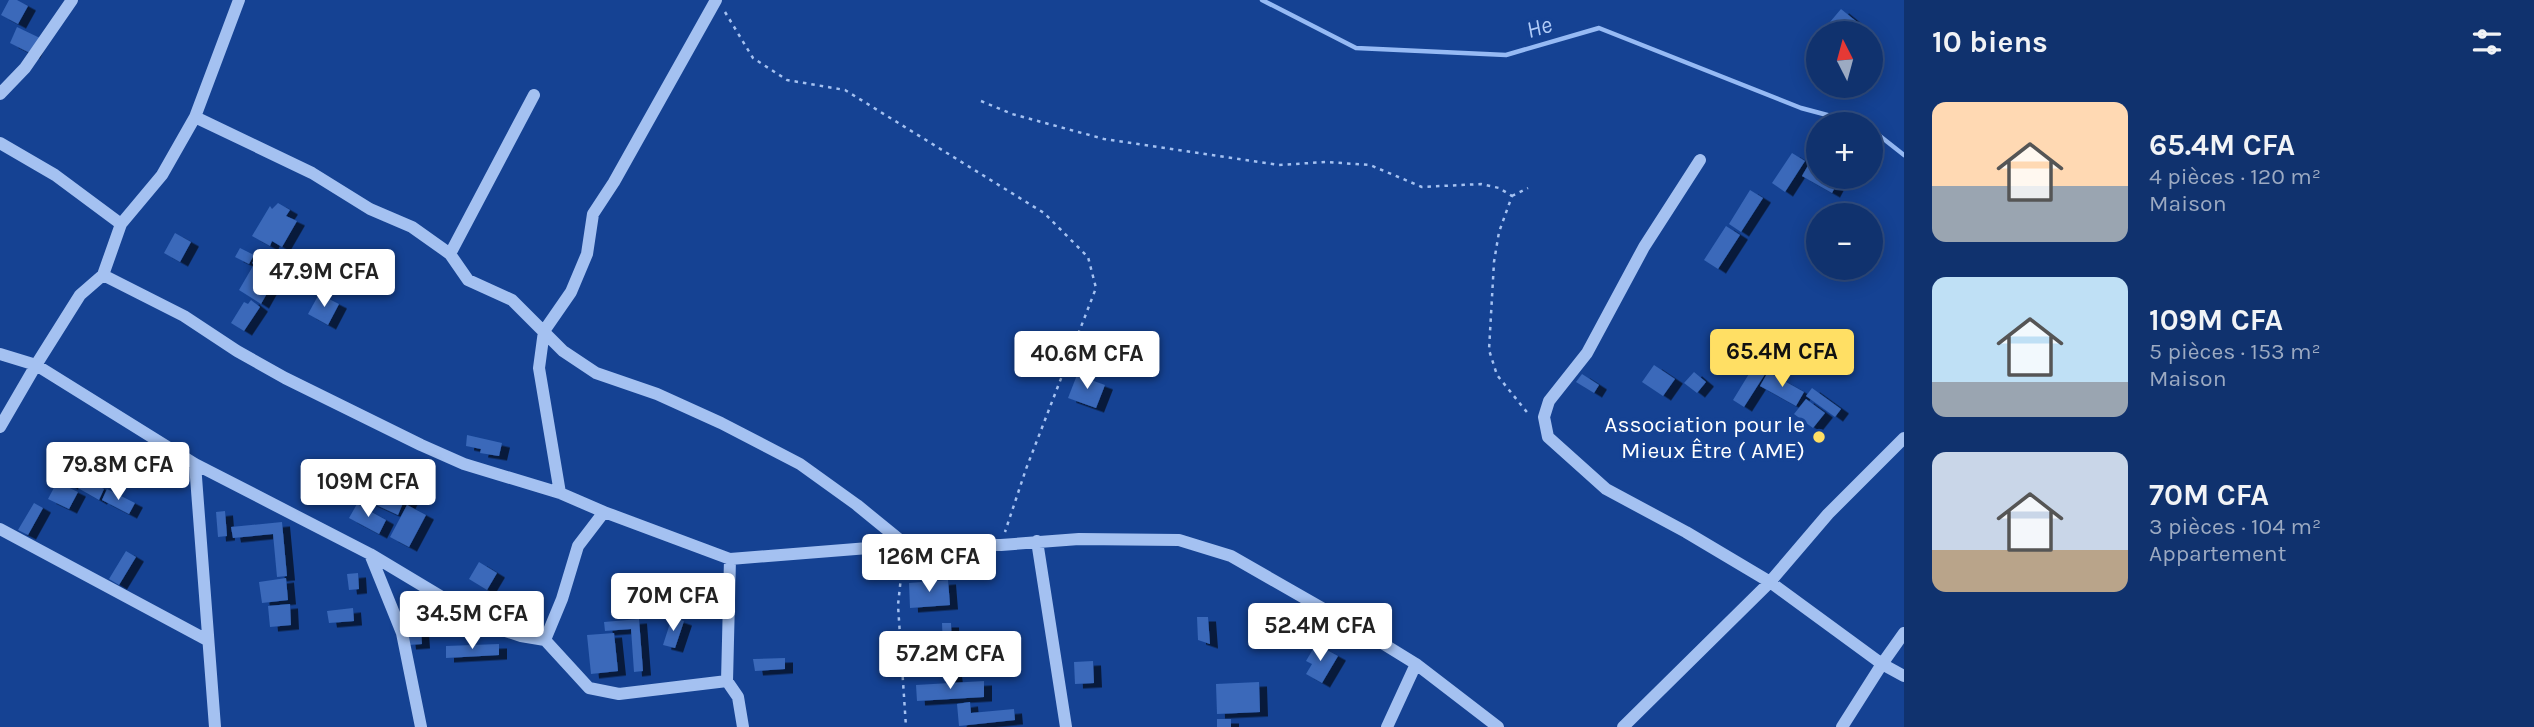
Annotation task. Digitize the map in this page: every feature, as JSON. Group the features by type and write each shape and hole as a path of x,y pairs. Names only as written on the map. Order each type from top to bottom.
{"street":[{"path":"0,94 25,68 72,0"},
{"path":"0,427 80,295 103,275 121,224 162,175 195,117 239,0"},
{"path":"560,493 539,368 544,331 571,292 587,254 593,214 614,182 716,0"},
{"path":"450,254 534,95"},
{"path":"195,117 312,173 370,209 412,227 450,254 468,280 512,300 563,351 596,373 668,399 800,464 906,545"},
{"path":"0,143 55,175 121,224"},
{"path":"1700,160 1644,247 1587,353 1549,401 1544,417 1548,437 1606,489 1770,582 1882,664 1904,676"},
{"path":"103,275 184,316 237,351 285,378 408,439 464,464 560,493 730,559 906,545 1179,540 1231,556 1416,664 1498,727"},
{"path":"0,354 36,365 195,464 370,554 491,626 545,640 589,688 619,694 727,681"},
{"path":"1623,727 1770,582 1828,514 1904,438"},
{"path":"195,464 215,727"},
{"path":"545,640 562,599 578,545 604,512"},
{"path":"0,529 207,640"},
{"path":"1037,541 1066,727"},
{"path":"370,554 402,633 421,727"},
{"path":"730,559 727,681 738,697 743,727"},
{"path":"1842,727 1904,633"},
{"path":"1387,727 1416,664"}],"path":[{"path":"725,12 752,58 787,80 845,90 1044,213 1088,257 1096,288 1026,468 1001,545"},
{"path":"981,101 1012,114 1104,139 1279,164 1326,162 1370,165 1422,187 1481,184 1499,188 1512,196"},
{"path":"1528,188 1512,196 1499,232 1494,262 1489,349 1497,375 1533,419"},
{"path":"906,545 900,572 898,606 906,727"}],"building":[{"path":"9,0 17,0 28,6 18,24 1,15"},
{"path":"1841,9 1856,21 1831,21"},
{"path":"17,27 40,38 32,54 10,43"},
{"path":"1792,153 1805,161 1785,192 1772,183"},
{"path":"1750,190 1763,198 1741,232 1729,224"},
{"path":"278,203 290,210 286,216 297,221 282,247 272,241 270,246 252,236 270,206 272,209"},
{"path":"1726,226 1740,235 1718,269 1704,260"},
{"path":"175,233 191,242 180,262 164,253"},
{"path":"240,248 254,255 249,264 235,257"},
{"path":"257,256 281,270 277,277 252,263"},
{"path":"253,266 275,279 261,304 239,290"},
{"path":"319,294 339,304 328,325 308,314"},
{"path":"251,300 260,307 244,331 231,323 244,302 248,304"},
{"path":"1755,364 1767,371 1744,407 1733,400"},
{"path":"1654,365 1675,379 1663,396 1642,382"},
{"path":"1694,372 1706,382 1697,393 1684,383"},
{"path":"1768,372 1804,392 1796,406 1760,386"},
{"path":"1582,374 1599,385 1594,393 1576,382"},
{"path":"1077,375 1105,385 1096,408 1068,398"},
{"path":"1812,388 1841,409 1835,417 1806,396"},
{"path":"1806,399 1825,413 1813,428 1794,414"},
{"path":"467,435 502,443 499,456 480,453 481,449 466,446"},
{"path":"79,445 89,451 70,485 60,479"},
{"path":"416,463 427,469 407,505 403,503 398,515 361,498 366,486 396,499"},
{"path":"84,478 104,489 99,500 78,488"},
{"path":"57,482 78,492 69,509 48,499"},
{"path":"107,489 135,503 129,514 102,500"},
{"path":"34,503 43,508 28,535 18,530"},
{"path":"357,504 386,520 379,534 349,518"},
{"path":"407,505 426,515 409,547 390,537"},
{"path":"225,511 227,536 218,537 216,512"},
{"path":"282,522 287,576 277,577 273,534 233,538 231,527"},
{"path":"126,551 136,557 119,585 109,579"},
{"path":"479,562 497,573 487,590 469,579"},
{"path":"358,573 359,589 349,590 347,574"},
{"path":"286,578 288,600 262,603 259,582"},
{"path":"948,580 950,605 910,608 909,583"},
{"path":"290,604 291,625 270,627 268,606"},
{"path":"353,608 354,621 329,623 327,611"},
{"path":"420,615 422,644 408,645 405,617"},
{"path":"672,617 684,621 675,648 663,645"},
{"path":"1197,617 1208,617 1210,644 1198,640"},
{"path":"639,619 643,671 634,672 631,629 605,631 604,622"},
{"path":"942,623 951,623 952,650 943,650"},
{"path":"614,633 618,671 591,674 587,635"},
{"path":"499,644 499,655 446,658 446,646"},
{"path":"1316,644 1338,656 1322,683 1306,674 1312,664 1306,661"},
{"path":"785,658 785,669 755,671 753,659"},
{"path":"1093,661 1094,683 1075,684 1074,662"},
{"path":"953,663 955,680 944,681 942,664"},
{"path":"984,681 984,697 917,701 916,685"},
{"path":"1259,682 1260,712 1217,714 1216,684"},
{"path":"970,702 971,713 1014,709 1015,720 959,726 957,704"},
{"path":"1217,719 1231,719 1231,727 1217,727"}],"waterway":[{"name":"He","path":"1262,0 1356,48 1506,55 1599,28 1816,112"},
{"name":"He","path":"1883,138 1904,155"}],"place":[{"name":"Association pour le Mieux Être ( AME)","path":"1819,437"}]}
